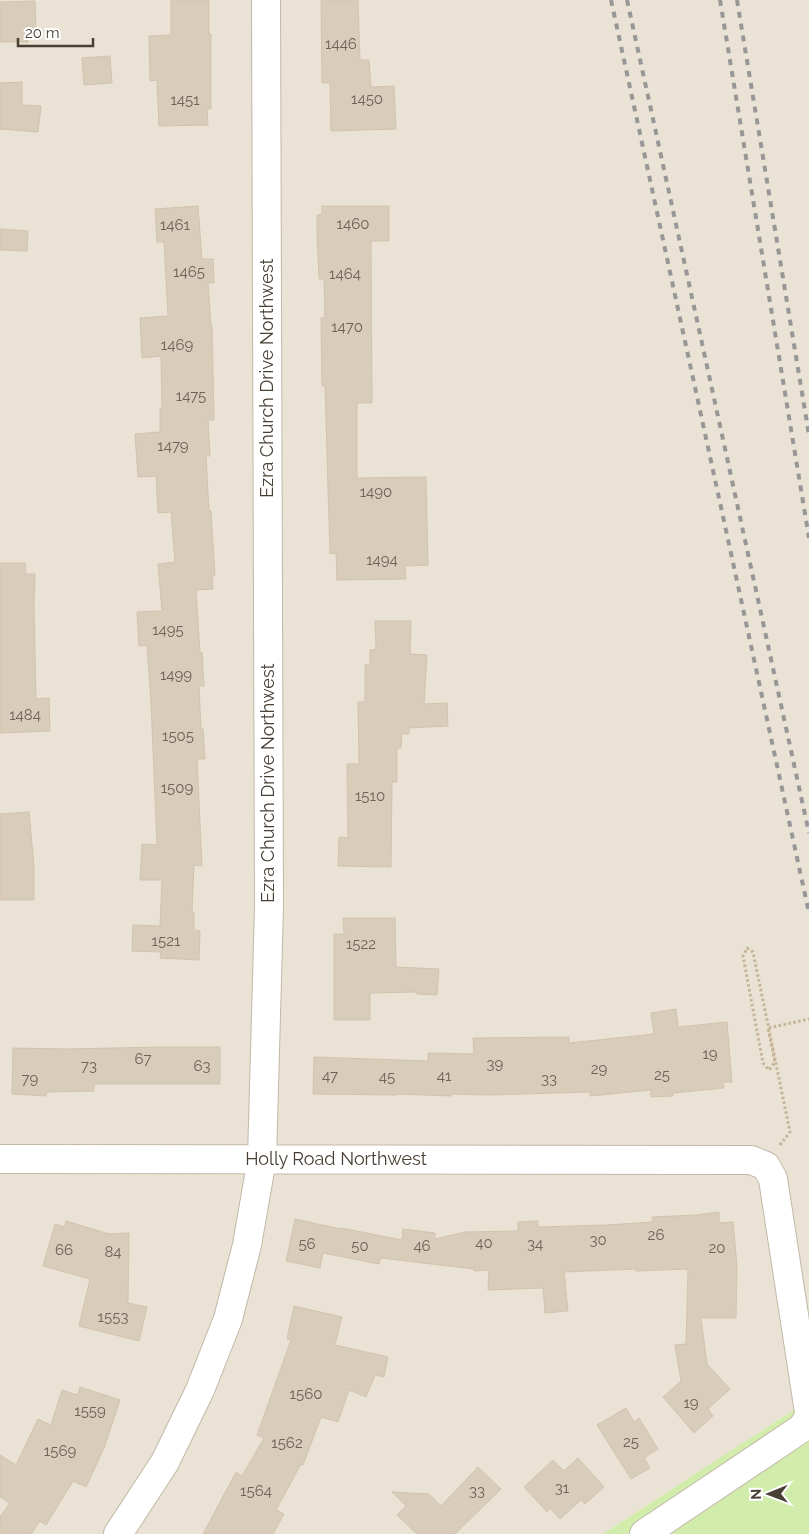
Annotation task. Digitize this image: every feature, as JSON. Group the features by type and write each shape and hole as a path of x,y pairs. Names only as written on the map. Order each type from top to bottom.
{"street":[{"name":"Ezra Church Drive Northwest","path":"118,1534 165,1462 200,1390 230,1309 247,1245 262,1159 269,908 266,0"},
{"name":"Holly Road Northwest","path":"0,1159 751,1160 766,1166"},
{"path":"766,1166 773,1179 809,1412"},
{"path":"644,1534 802,1428 809,1417"}],"path":[{"path":"766,1166 790,1132 769,1032 767,1024 765,1015 753,952 747,948 743,956 763,1063 769,1070 775,1062 768,1028 776,1026 784,1024 809,1019"}],"shaded area":[{"path":"0,0 809,0 809,1400 604,1534 0,1534"}],"green space":[{"path":"809,1400 809,1534 604,1534 606,1532"}],"building":[{"path":"171,0 209,0 211,109 207,109 208,125 159,126 157,80 150,81 149,36 171,35"},
{"path":"321,0 358,0 360,60 369,60 371,87 394,86 396,129 331,131 330,83 322,83"},
{"path":"35,1 36,34 28,35 28,42 0,42 0,2"},
{"path":"110,56 112,83 84,85 82,58"},
{"path":"22,82 22,105 41,106 38,132 0,129 0,83"},
{"path":"198,206 202,259 213,259 214,283 208,283 212,326 214,420 208,420 210,456 206,456 215,576 212,576 213,589 196,590 204,686 199,686 201,729 203,729 205,759 197,759 202,866 194,865 192,913 194,913 194,930 200,931 199,960 160,958 161,952 132,951 133,925 160,926 162,880 140,880 142,844 157,845 147,645 139,646 137,612 162,611 158,564 175,562 171,512 158,513 156,476 138,477 135,434 160,432 160,408 162,408 161,356 142,358 140,318 168,316 164,242 157,242 155,209"},
{"path":"322,206 389,206 389,241 371,241 372,403 357,403 357,478 426,477 428,565 405,566 406,579 337,580 336,553 330,554 325,386 322,386 321,318 325,318 324,279 319,279 317,234 317,215 322,214"},
{"path":"0,229 28,231 27,251 0,250"},
{"path":"0,563 25,563 26,574 35,574 36,699 49,698 50,731 0,733"},
{"path":"375,621 411,621 410,654 427,655 424,704 447,703 448,726 409,728 409,734 402,734 401,748 397,748 397,782 392,782 391,867 338,866 339,837 348,838 347,764 359,764 358,702 365,702 365,665 370,665 370,650 376,649"},
{"path":"29,812 34,866 34,900 0,900 0,814"},
{"path":"343,918 395,918 396,967 439,969 437,995 417,994 417,992 370,993 370,1020 334,1020 334,934 344,934"},
{"path":"676,1009 678,1027 727,1022 732,1082 723,1082 724,1088 673,1093 673,1096 651,1097 651,1090 590,1096 590,1092 490,1095 451,1094 451,1096 313,1094 314,1057 428,1061 428,1053 474,1054 473,1038 569,1037 569,1043 654,1034 651,1013"},
{"path":"220,1047 220,1084 94,1084 94,1091 47,1092 46,1096 12,1094 13,1048"},
{"path":"719,1212 719,1223 733,1222 737,1266 736,1318 701,1318 707,1364 730,1389 708,1409 713,1416 694,1433 663,1397 681,1381 675,1345 686,1344 688,1269 564,1272 568,1311 545,1313 543,1288 488,1290 489,1270 474,1271 474,1269 381,1258 379,1264 323,1253 320,1268 286,1261 295,1219 402,1240 403,1229 435,1233 435,1239 465,1232 518,1231 518,1222 538,1221 538,1227 606,1225 653,1222 652,1217"},
{"path":"66,1221 109,1234 129,1233 128,1303 147,1307 139,1341 79,1326 90,1279 43,1266 55,1224 65,1227"},
{"path":"294,1306 342,1317 335,1345 388,1357 384,1377 375,1375 366,1397 349,1390 338,1422 321,1417 303,1465 301,1464 276,1510 284,1514 273,1534 203,1534 236,1472 242,1476 264,1438 257,1435 291,1340 287,1339"},
{"path":"80,1387 120,1400 104,1448 86,1487 73,1481 46,1525 40,1521 31,1534 0,1534 0,1517 10,1503 0,1497 0,1455 16,1465 38,1419 51,1425 62,1390 78,1395"},
{"path":"626,1408 634,1422 639,1418 658,1449 644,1458 650,1468 631,1479 597,1425"},
{"path":"578,1458 604,1487 585,1504 581,1500 560,1519 550,1508 547,1512 524,1487 553,1460 564,1471"},
{"path":"478,1467 501,1489 455,1534 417,1534 397,1515 406,1506 392,1492 429,1494 441,1506"}],"railway":[{"path":"611,0 809,913"},
{"path":"627,0 809,833"},
{"path":"720,0 809,538"},
{"path":"737,0 809,435"}]}
